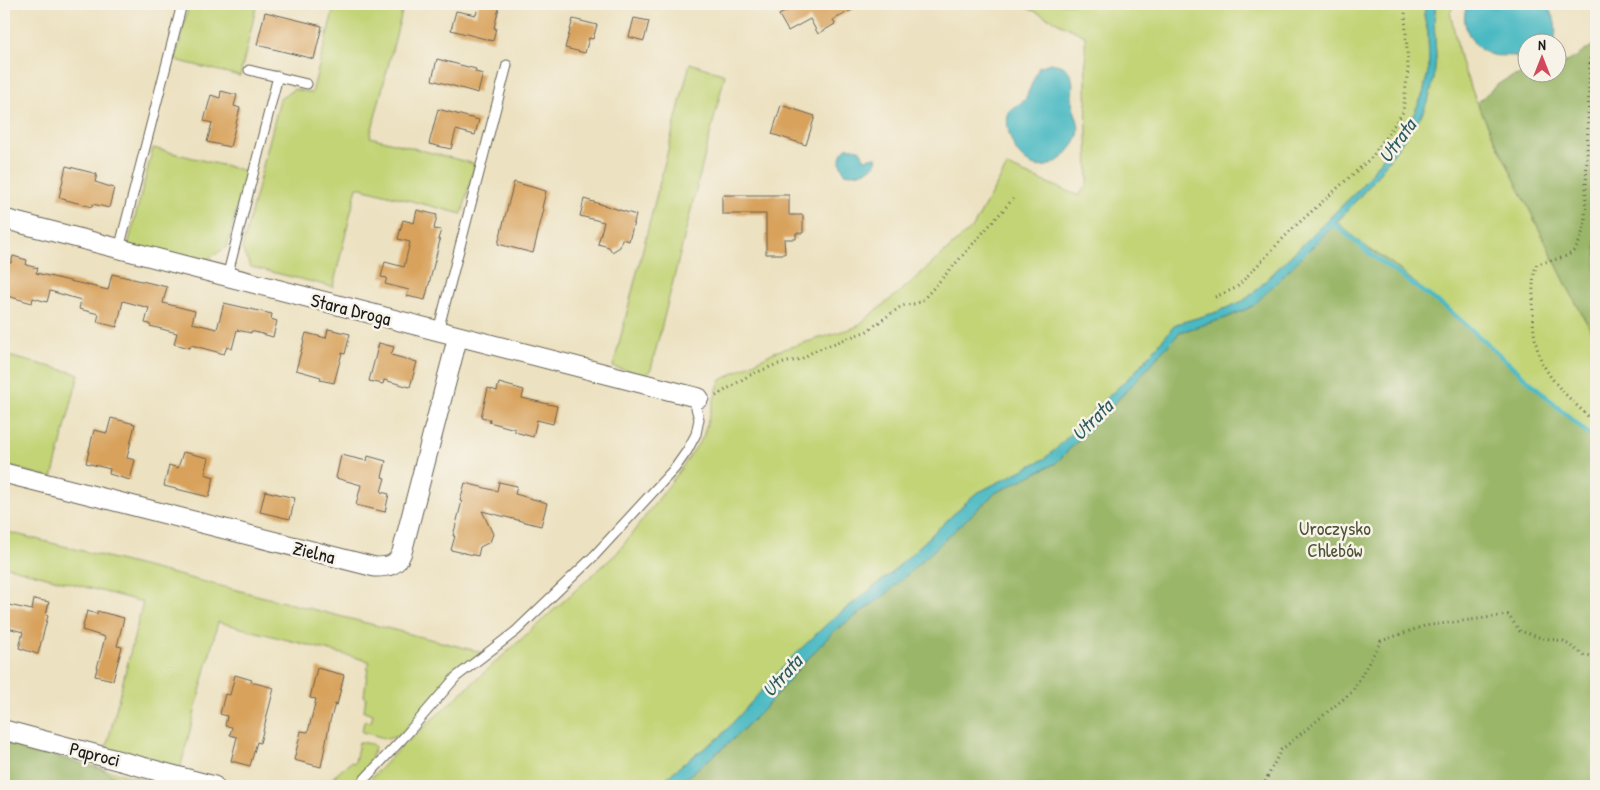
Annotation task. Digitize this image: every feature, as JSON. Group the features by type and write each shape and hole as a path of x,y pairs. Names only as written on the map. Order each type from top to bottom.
{"street":[{"name":"Stara Droga","path":"4,219 458,336 696,400"},
{"name":"Zielna","path":"4,474 374,567 393,565 398,562 402,552 458,336"},
{"name":"Paproci","path":"4,730 214,786"}],"lane":[{"path":"119,249 182,4"},
{"path":"438,331 507,65"},
{"path":"249,70 307,84"},
{"path":"227,277 278,76"},
{"path":"358,786 406,735 456,677 516,631 594,556 675,468 693,441 698,424 696,400"}],"path":[{"path":"1215,297 1236,288 1291,230 1372,157 1403,112 1408,68 1405,14 1408,4"},
{"path":"1590,58 1585,221 1582,239 1579,246 1572,253 1555,260 1536,264 1532,319 1535,340 1544,368 1557,387 1596,424"},
{"path":"696,400 775,365 801,359 814,351 867,332 900,307 906,304 916,304 1013,199"},
{"path":"1263,786 1280,750 1352,692 1380,641 1424,626 1508,615 1520,631 1538,637 1563,641 1584,656 1596,656"}],"green space":[{"path":"189,4 257,4 240,76 175,60"},
{"path":"335,4 404,4 370,137 475,164 462,214 357,187 333,287 251,267 242,249 280,99 294,89 312,93"},
{"path":"1020,4 1426,4 1424,15 1428,33 1429,67 1423,94 1410,122 1359,189 1252,294 1243,301 1214,313 1176,324 1134,373 1101,403 1055,450 1044,459 975,494 889,575 829,622 720,737 684,763 657,786 364,786 396,752 617,553 703,437 721,380 774,352 856,327 908,285 973,227 1007,166 1079,196 1088,182 1085,36"},
{"path":"1436,4 1455,4 1450,12 1461,62 1477,103 1570,292 1596,340 1596,440 1444,307 1391,263 1363,245 1337,222 1371,184 1422,114 1434,79 1436,56 1434,21"},
{"path":"1596,43 1596,340 1570,292 1477,103 1496,86 1518,75 1518,82 1568,82 1568,61"},
{"path":"690,63 725,75 651,369 646,375 613,367"},
{"path":"153,148 246,171 227,247 200,264 128,245"},
{"name":"Uroczysko Chlebów","path":"1337,222 1363,245 1391,263 1444,307 1596,440 1596,786 676,786 730,742 765,708 834,631 885,595 995,493 1056,463 1135,382 1180,332 1226,318 1253,306"},
{"path":"4,355 79,374 52,478 4,465"},
{"path":"4,531 481,652 446,681 400,735 388,739 362,732 364,721 371,722 373,714 364,711 369,661 218,622 180,769 106,749 143,602 4,566"},
{"path":"4,742 99,768 132,786 4,786"},
{"path":"359,742 372,744 375,747 369,766 350,786 323,786 351,762 355,762"},
{"path":"99,768 169,786 132,786"}],"water":[{"name":"Utrata","path":"1426,4 1436,4 1434,21 1436,56 1434,79 1429,98 1422,114 1371,184 1335,224 1253,306 1226,318 1180,332 1135,382 1056,463 995,493 885,595 834,631 765,708 730,742 676,786 657,786 684,763 720,737 790,659 829,622 889,575 975,494 1044,459 1055,450 1101,403 1134,373 1176,324 1214,313 1243,301 1252,294 1359,189 1410,122 1423,94 1429,67 1428,33 1424,15"},
{"path":"1468,4 1545,4 1555,22 1556,32 1518,32 1518,58 1489,54 1477,46 1468,33 1465,11"},
{"path":"1050,63 1067,69 1072,77 1072,100 1079,130 1076,140 1066,154 1056,162 1046,166 1037,166 1029,164 1016,150 1008,128 1008,114 1010,110 1025,100 1039,67"},
{"path":"848,147 859,149 865,159 876,157 877,162 871,168 862,172 845,173 841,166 840,158 842,152"}],"building":[{"path":"479,4 500,4 493,41 451,30 456,11 476,15"},
{"path":"801,4 863,4 833,20 835,24 818,34 810,19 788,31 779,15"},
{"path":"265,12 322,26 314,59 257,45"},
{"path":"634,18 649,21 644,41 629,37"},
{"path":"573,19 597,25 593,39 589,38 585,53 565,48"},
{"path":"437,59 476,69 475,72 483,74 478,93 432,80"},
{"path":"221,91 237,95 234,106 240,108 230,147 207,142 212,123 204,121 211,95 220,98"},
{"path":"781,105 815,116 806,145 772,134"},
{"path":"438,109 479,120 475,135 456,130 451,149 429,144"},
{"path":"66,166 97,174 95,182 114,188 109,208 93,204 92,207 59,198"},
{"path":"514,182 546,191 542,208 544,209 533,253 498,244"},
{"path":"722,195 789,195 789,215 803,215 803,233 796,233 796,239 784,239 785,254 766,254 766,214 722,214"},
{"path":"584,199 636,215 629,241 622,239 620,247 612,252 609,247 598,244 604,222 580,216"},
{"path":"417,210 437,215 434,229 441,230 425,300 407,296 409,290 385,284 387,278 381,277 385,262 404,267 410,242 398,239 403,220 414,223"},
{"path":"13,256 27,260 26,265 38,268 36,273 108,290 112,274 167,287 163,303 195,311 192,323 217,329 224,303 272,314 271,319 277,321 273,337 251,331 251,333 237,330 232,349 227,347 224,354 191,345 190,348 174,344 177,333 145,323 149,308 123,301 117,327 97,322 99,314 79,309 81,300 50,291 47,302 33,298 32,303 4,295 4,276 7,262 11,263"},
{"path":"328,329 350,334 345,354 342,353 334,383 320,380 321,377 296,370 306,333 326,338"},
{"path":"379,343 394,347 391,355 417,362 410,387 384,380 383,384 369,381"},
{"path":"499,383 524,390 522,398 557,406 553,424 537,420 533,437 515,432 515,429 489,422 490,419 481,417 488,388 497,391"},
{"path":"111,418 135,424 127,458 135,460 130,480 109,474 110,469 86,463 94,430 107,433"},
{"path":"183,452 209,458 205,474 214,477 209,497 164,486 169,465 178,468"},
{"path":"341,455 367,461 368,456 386,461 382,477 385,478 381,492 389,494 385,512 356,505 361,485 336,478"},
{"path":"499,482 517,486 515,494 547,503 541,526 482,511 493,534 490,542 480,547 478,556 451,550 465,483 497,491"},
{"path":"265,491 295,498 290,519 260,512"},
{"path":"34,599 49,602 46,615 48,616 38,654 19,648 23,632 4,627 4,604 32,610"},
{"path":"87,611 97,614 97,611 124,618 117,646 122,647 113,680 95,676 105,637 82,630"},
{"path":"317,668 344,675 337,705 335,704 330,721 321,767 294,760 301,731 308,732 316,699 310,698"},
{"path":"235,675 252,680 251,682 274,688 260,743 257,742 250,766 231,761 237,737 230,735 232,727 225,726 227,716 220,714 225,694 230,695"}],"waterway":[{"path":"1331,221 1369,253 1450,311 1596,441"}]}
